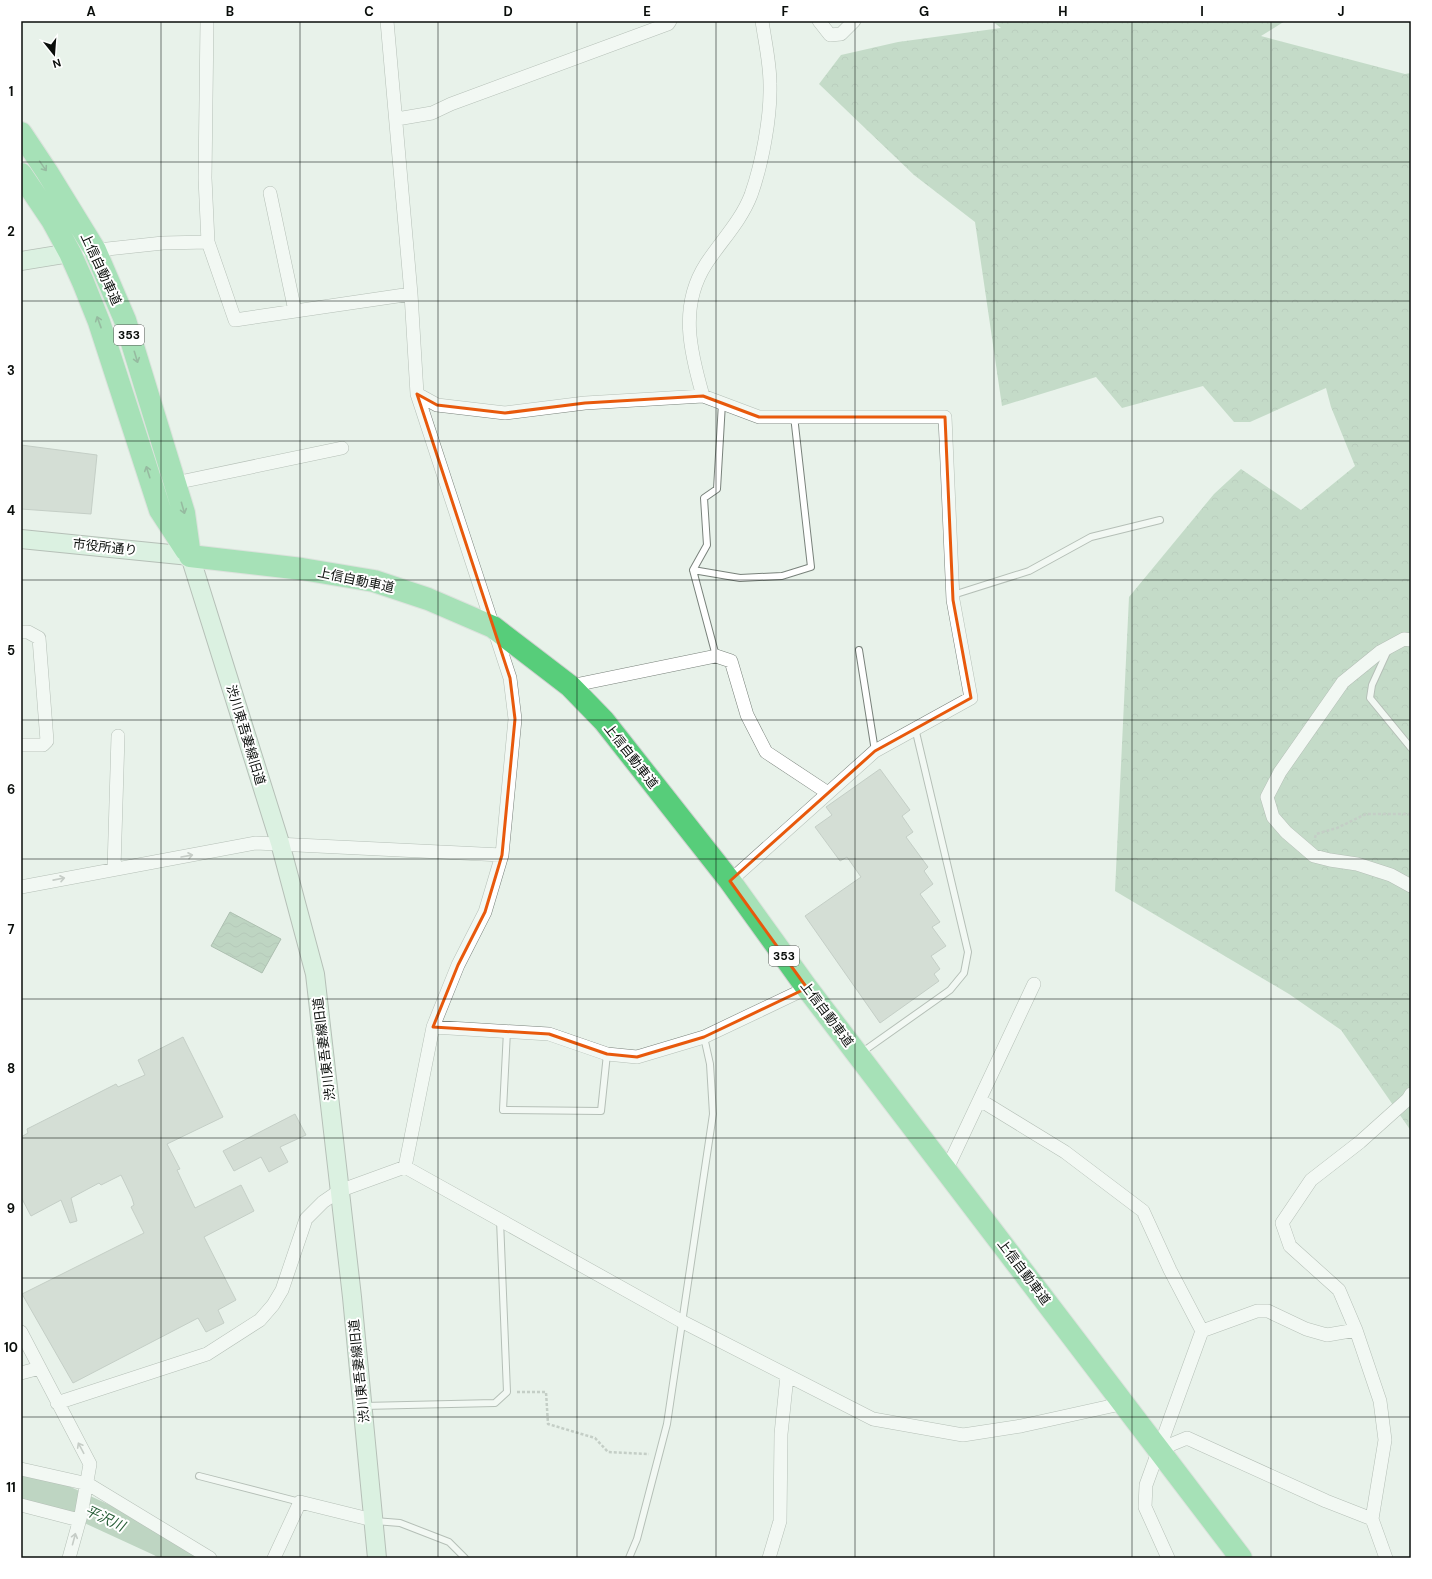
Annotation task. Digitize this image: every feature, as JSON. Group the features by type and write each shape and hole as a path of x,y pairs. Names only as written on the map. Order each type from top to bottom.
{"highway":[{"name":"上信自動車道","path":"21,134 48,172 95,250 125,320 184,513 190,556"},
{"name":"上信自動車道","path":"21,174 52,220 70,252 99,322 160,510 190,556"},
{"name":"上信自動車道","path":"190,556 302,569 374,581 428,599 493,627 570,686 604,721 730,881 807,988 1241,1558"}],"street":[{"path":"207,21 205,178 208,242 236,320 411,294"},
{"path":"388,21 411,294 417,394 510,678 515,719 502,855 485,912 458,964 433,1027 405,1167"},
{"path":"397,119 432,113 451,104 668,24 670,21"},
{"path":"703,396 691,353 689,313 694,289 706,264 735,225 750,195 768,128 770,84 762,21"},
{"path":"819,21 830,35 841,34 854,21"},
{"path":"270,193 295,311"},
{"path":"21,261 70,252 163,244 208,242"},
{"path":"417,394 437,405 506,413 585,403 703,396 759,417 945,417 953,595 971,698 915,727 875,751 730,881"},
{"path":"175,483 342,448"},
{"name":"市役所通り","path":"21,538 190,556"},
{"name":"渋川東吾妻線旧道","path":"190,556 280,843 315,974 363,1406 377,1558"},
{"path":"21,632 28,632 39,638 47,741 43,745 21,746"},
{"path":"1411,640 1404,639 1380,652 1343,682 1280,772 1267,797 1273,817 1286,832 1314,856 1364,866 1391,875 1411,886"},
{"path":"570,686 716,656 731,661 747,715 766,752 828,792"},
{"path":"114,869 118,736"},
{"path":"21,886 256,843 502,855"},
{"path":"946,1171 1034,984"},
{"path":"433,1027 549,1034 607,1054 637,1057 704,1037 807,988"},
{"path":"1386,1558 1372,1519 1385,1440 1380,1401 1356,1330 1339,1290 1290,1246 1282,1223 1311,1180 1360,1142 1408,1099 1411,1094"},
{"path":"980,1100 1065,1152 1143,1212 1170,1270 1202,1331 1146,1485 1145,1507 1168,1558"},
{"path":"57,1403 207,1354 260,1320 273,1305 282,1290 306,1219 323,1202 339,1191 405,1167 500,1218 682,1322 873,1419 963,1435 1021,1426 1124,1403"},
{"path":"1202,1331 1257,1310 1268,1311 1306,1329 1327,1335 1356,1330"},
{"path":"21,1332 90,1464 80,1518 69,1558"},
{"path":"21,1373 40,1368"},
{"path":"769,1558 780,1521 780,1434 787,1376"},
{"path":"1158,1450 1187,1438 1326,1501 1372,1519"},
{"path":"21,1469 86,1488 210,1558"},
{"path":"274,1558 300,1502 373,1520"},
{"path":"21,1505 80,1518"}],"lane":[{"path":"716,656 693,570 707,545 704,498 717,489 722,403"},
{"path":"693,570 740,578 782,576 811,567 794,416"},
{"path":"953,595 1029,571 1091,537 1160,520"},
{"path":"1390,647 1372,685 1370,698 1411,748"},
{"path":"859,650 875,751"},
{"path":"858,1055 950,990 964,973 968,952 915,727"},
{"path":"507,1031 503,1110 601,1111 607,1054"},
{"path":"629,1558 637,1539 667,1424 713,1114 710,1064 704,1037"},
{"path":"363,1406 495,1403 507,1392 500,1218"},
{"path":"199,1476 300,1502"},
{"path":"373,1520 400,1523 449,1542 465,1558"}],"path":[{"path":"1316,841 1314,836 1316,834 1337,828 1366,814 1411,814"},
{"path":"507,1392 546,1392 548,1424 595,1438 608,1452 659,1454"}],"highlighted area":[{"path":"417,394 437,405 505,413 585,403 703,396 759,417 945,417 953,600 971,698 875,751 730,881 807,988 704,1037 637,1057 607,1054 549,1034 433,1027 458,965 485,912 502,855 515,719 510,678"}],"green space":[{"path":"992,21 1285,21 1261,36 1405,74 1411,73 1411,1131 1341,1030 1289,994 1115,891 1129,597 1214,494 1241,469 1301,510 1355,466 1331,407 1326,388 1250,422 1234,422 1203,386 1122,408 1096,377 1002,406 975,222 914,175 819,84 841,55 898,42 1001,28"}],"water":[{"path":"230,912 281,939 262,973 211,946"}],"building":[{"path":"21,445 97,455 91,514 21,509"},
{"path":"880,769 910,810 902,816 913,832 906,837 928,867 924,871 933,884 920,894 940,922 932,927 946,946 931,956 940,969 934,974 939,981 880,1023 805,916 861,877 847,857 840,861 815,827 832,815 826,807"},
{"path":"183,1037 223,1117 167,1144 180,1169 177,1170 195,1208 241,1185 254,1211 204,1237 236,1300 218,1310 224,1323 206,1332 198,1318 73,1383 22,1294 144,1233 131,1207 134,1205 132,1198 121,1175 101,1185 99,1183 71,1198 77,1221 70,1223 61,1200 31,1216 21,1197 21,1137 28,1133 27,1129 116,1084 118,1087 145,1075 138,1060"},
{"path":"295,1114 306,1135 280,1147 288,1162 269,1172 261,1157 234,1171 223,1151"}],"waterway":[{"name":"平沢川","path":"21,1489 58,1496 160,1543 185,1558"}]}
